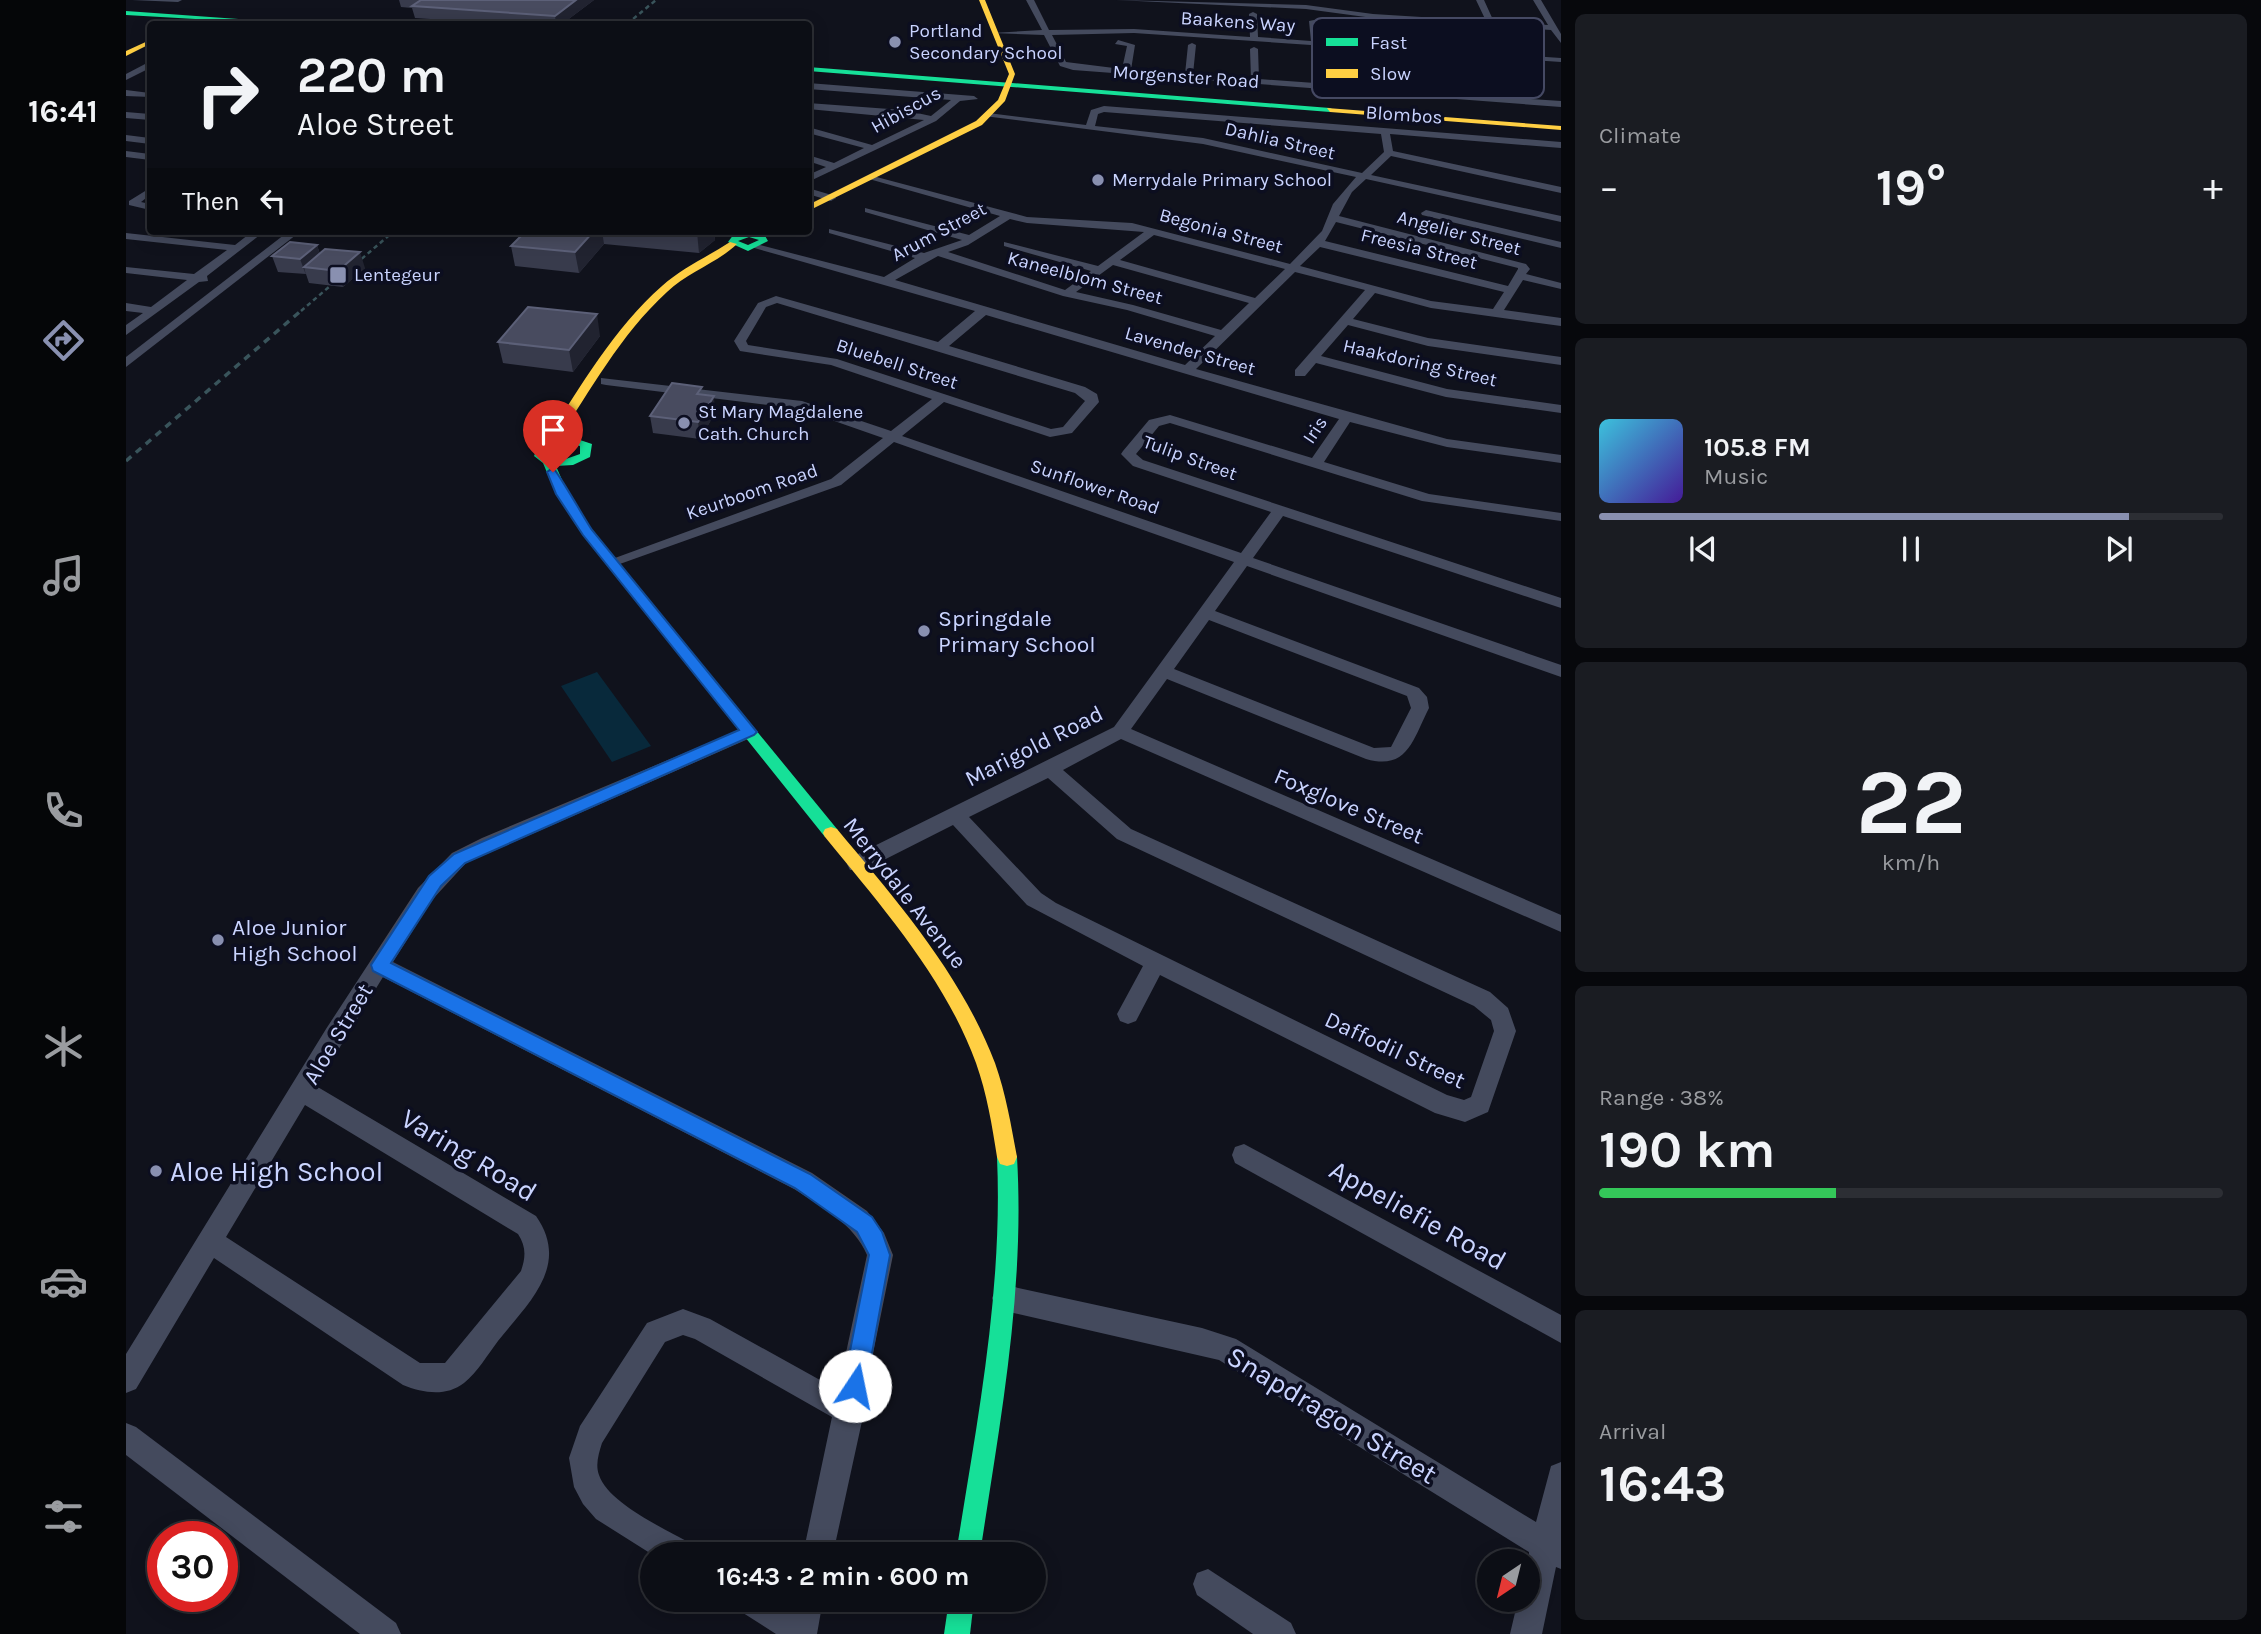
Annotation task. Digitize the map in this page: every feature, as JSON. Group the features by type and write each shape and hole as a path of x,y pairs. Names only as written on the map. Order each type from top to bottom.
{"street":[{"path":"136,0 177,0"},
{"path":"812,207 940,144 988,116 1011,82 996,33 982,0"},
{"path":"1030,0 1067,66 1312,85"},
{"path":"1120,0 1253,2 1426,18"},
{"path":"1480,0 1488,18"},
{"path":"1537,0 1561,41"},
{"path":"188,21 221,3"},
{"path":"1253,14 1254,39"},
{"path":"126,15 177,21"},
{"path":"1544,27 1553,28"},
{"name":"Baakens Way","path":"996,33 1135,28 1193,31 1312,44"},
{"path":"126,43 147,33"},
{"path":"1118,42 1131,45 1126,72"},
{"path":"126,54 147,44"},
{"path":"1189,77 1192,45"},
{"path":"1254,49 1255,81"},
{"path":"130,75 147,66"},
{"name":"Morgenster Road","path":"812,67 1561,119"},
{"name":"Morgenster Road","path":"1011,82 1561,128"},
{"name":"Hibiscus","path":"812,86 958,98"},
{"path":"126,93 147,95"},
{"path":"958,98 974,99"},
{"name":"Hibiscus","path":"812,177 933,119 958,98"},
{"path":"1486,98 1561,104"},
{"path":"812,106 903,113 933,119"},
{"name":"Blombos","path":"1090,128 1094,113 1104,109 1561,145"},
{"path":"126,115 147,117"},
{"name":"Dahlia Street","path":"988,116 1203,141 1561,219"},
{"path":"812,131 873,148"},
{"path":"1385,131 1389,153"},
{"path":"904,134 940,144"},
{"path":"126,138 147,141"},
{"path":"1187,370 1318,243 1334,218 1341,199 1389,153"},
{"path":"1389,153 1561,190"},
{"path":"126,154 147,156"},
{"path":"812,159 836,167"},
{"path":"126,160 147,162"},
{"name":"Begonia Street","path":"872,177 1009,215 1049,222 1124,224 1431,304 1561,322"},
{"path":"812,192 831,198"},
{"path":"1416,225 1444,192"},
{"path":"147,193 132,203 147,206"},
{"path":"869,210 971,240"},
{"name":"Arum Street","path":"886,281 924,257 971,240 1009,215"},
{"name":"Angelier Street","path":"1334,218 1416,225 1524,268 1496,313"},
{"path":"1416,225 1561,245"},
{"path":"832,231 924,257"},
{"path":"1067,294 1153,231"},
{"path":"126,331 255,235"},
{"path":"126,363 291,235"},
{"path":"126,236 237,248"},
{"path":"582,458 569,463 549,463 539,453 543,446 552,440 649,314 699,272 755,239"},
{"name":"Lavender Street","path":"755,239 813,260 1347,417 1447,443 1561,459"},
{"name":"Freesia Street","path":"1318,243 1511,290"},
{"path":"1008,244 1098,270"},
{"name":"Kaneelblom Street","path":"937,253 1067,294 1140,309 1224,335"},
{"path":"1113,262 1258,302"},
{"path":"126,270 233,281"},
{"path":"1521,276 1561,286"},
{"path":"1300,373 1372,289"},
{"name":"Bluebell Street","path":"776,299 790,300 1080,390 1093,400 1067,430 1056,433 941,398 833,362 748,350 740,341 762,305 776,299"},
{"path":"126,307 153,310"},
{"name":"Bluebell Street","path":"940,346 984,310"},
{"path":"578,439 577,425 649,314"},
{"path":"1346,321 1428,342 1561,361"},
{"name":"Haakdoring Street","path":"1313,358 1439,391 1561,409"},
{"name":"Sunflower Road","path":"606,381 802,405 1561,671"},
{"name":"Keurboom Road","path":"611,562 836,482 941,398"},
{"name":"Iris","path":"1315,464 1347,417"},
{"name":"Tulip Street","path":"1561,517 1427,498 1170,419 1154,423 1128,451 1128,456 1138,463 1561,603"},
{"path":"552,440 578,439 588,447 573,478 569,502"},
{"name":"Merrydale Avenue","path":"549,463 562,494 579,521 925,949 961,1004 986,1061 1004,1126 1012,1210 1005,1298 970,1542"},
{"path":"1244,559 1280,510"},
{"name":"Marigold Road","path":"857,864 1120,732 1244,559"},
{"path":"1164,671 1371,754 1388,756 1398,751 1420,708 1418,697 1413,692 1206,613"},
{"name":"Aloe Street","path":"126,1379 430,888 459,858 749,732"},
{"name":"Foxglove Street","path":"1120,732 1561,924"},
{"name":"Daffodil Street","path":"954,814 1034,899 1456,1110 1475,1109 1480,1104 1505,1031 1500,1015 1482,999 1124,834 1106,821 1050,769"},
{"path":"1128,1014 1156,962"},
{"path":"380,965 803,1181 864,1224 875,1240 880,1255 850,1412 821,1542"},
{"name":"Varing Road","path":"210,1241 413,1375 428,1380 439,1381 455,1373 530,1280 538,1263 539,1250 536,1236 527,1226 303,1091"},
{"name":"Appeliefie Road","path":"1244,1155 1561,1330"},
{"name":"Snapdragon Street","path":"1005,1298 1202,1341 1226,1349 1553,1549"},
{"path":"661,1542 591,1495 581,1465 583,1450 590,1437 656,1332 683,1322 701,1328 850,1412"},
{"path":"126,1437 384,1634"},
{"path":"1526,1634 1553,1549 1561,1476"},
{"path":"1208,1584 1280,1634"},
{"path":"769,1612 801,1633 805,1612"},
{"path":"957,1634 960,1612"}],"water":[{"path":"597,672 651,746 612,762 561,686"}],"building":[{"path":"421,0 576,0 555,16 412,6"},
{"path":"522,235 590,235 575,252 511,246"},
{"path":"290,242 317,245 300,259 272,256"},
{"path":"325,249 360,252 338,271 304,267"},
{"path":"528,307 597,314 569,350 498,342"},
{"path":"672,383 702,387 697,394 714,396 698,422 650,416"}],"railway":[{"path":"631,21 656,0"},
{"path":"301,311 389,235"},
{"path":"126,461 303,309"}],"traffic: fast":[{"path":"126,13 238,21"},
{"path":"812,69 1330,110"},
{"path":"743,235 737,236 732,242 748,248 764,241 761,236 755,235"},
{"path":"565,438 586,444 586,455 563,463 551,462 540,456 543,446 565,438"},
{"path":"549,463 562,494 587,532 831,833"},
{"path":"970,1542 1005,1304 1010,1205 1007,1157"},
{"path":"957,1634 960,1612"}],"traffic: slow":[{"path":"812,207 979,123 1001,101 1012,74 982,0"},
{"path":"126,54 147,44"},
{"path":"1330,110 1561,128"},
{"path":"552,440 604,360 648,304 681,276 733,244"},
{"path":"831,833 919,944 945,982 967,1022 985,1063 999,1108 1007,1157"}],"place":[{"name":"Portland Secondary School","path":"895,42"},
{"name":"Merrydale Primary School","path":"1098,180"},
{"name":"Lentegeur","path":"338,275"},
{"name":"St Mary Magdalene Cath. Church","path":"684,423"},
{"name":"Springdale Primary School","path":"924,631"},
{"name":"Aloe Junior High School","path":"218,940"},
{"name":"Aloe High School","path":"156,1171"}],"route":[{"path":"553,472 562,494 587,532 749,732 459,858 425,894 380,965 803,1181 864,1224 875,1240 880,1255 855,1386"}]}
